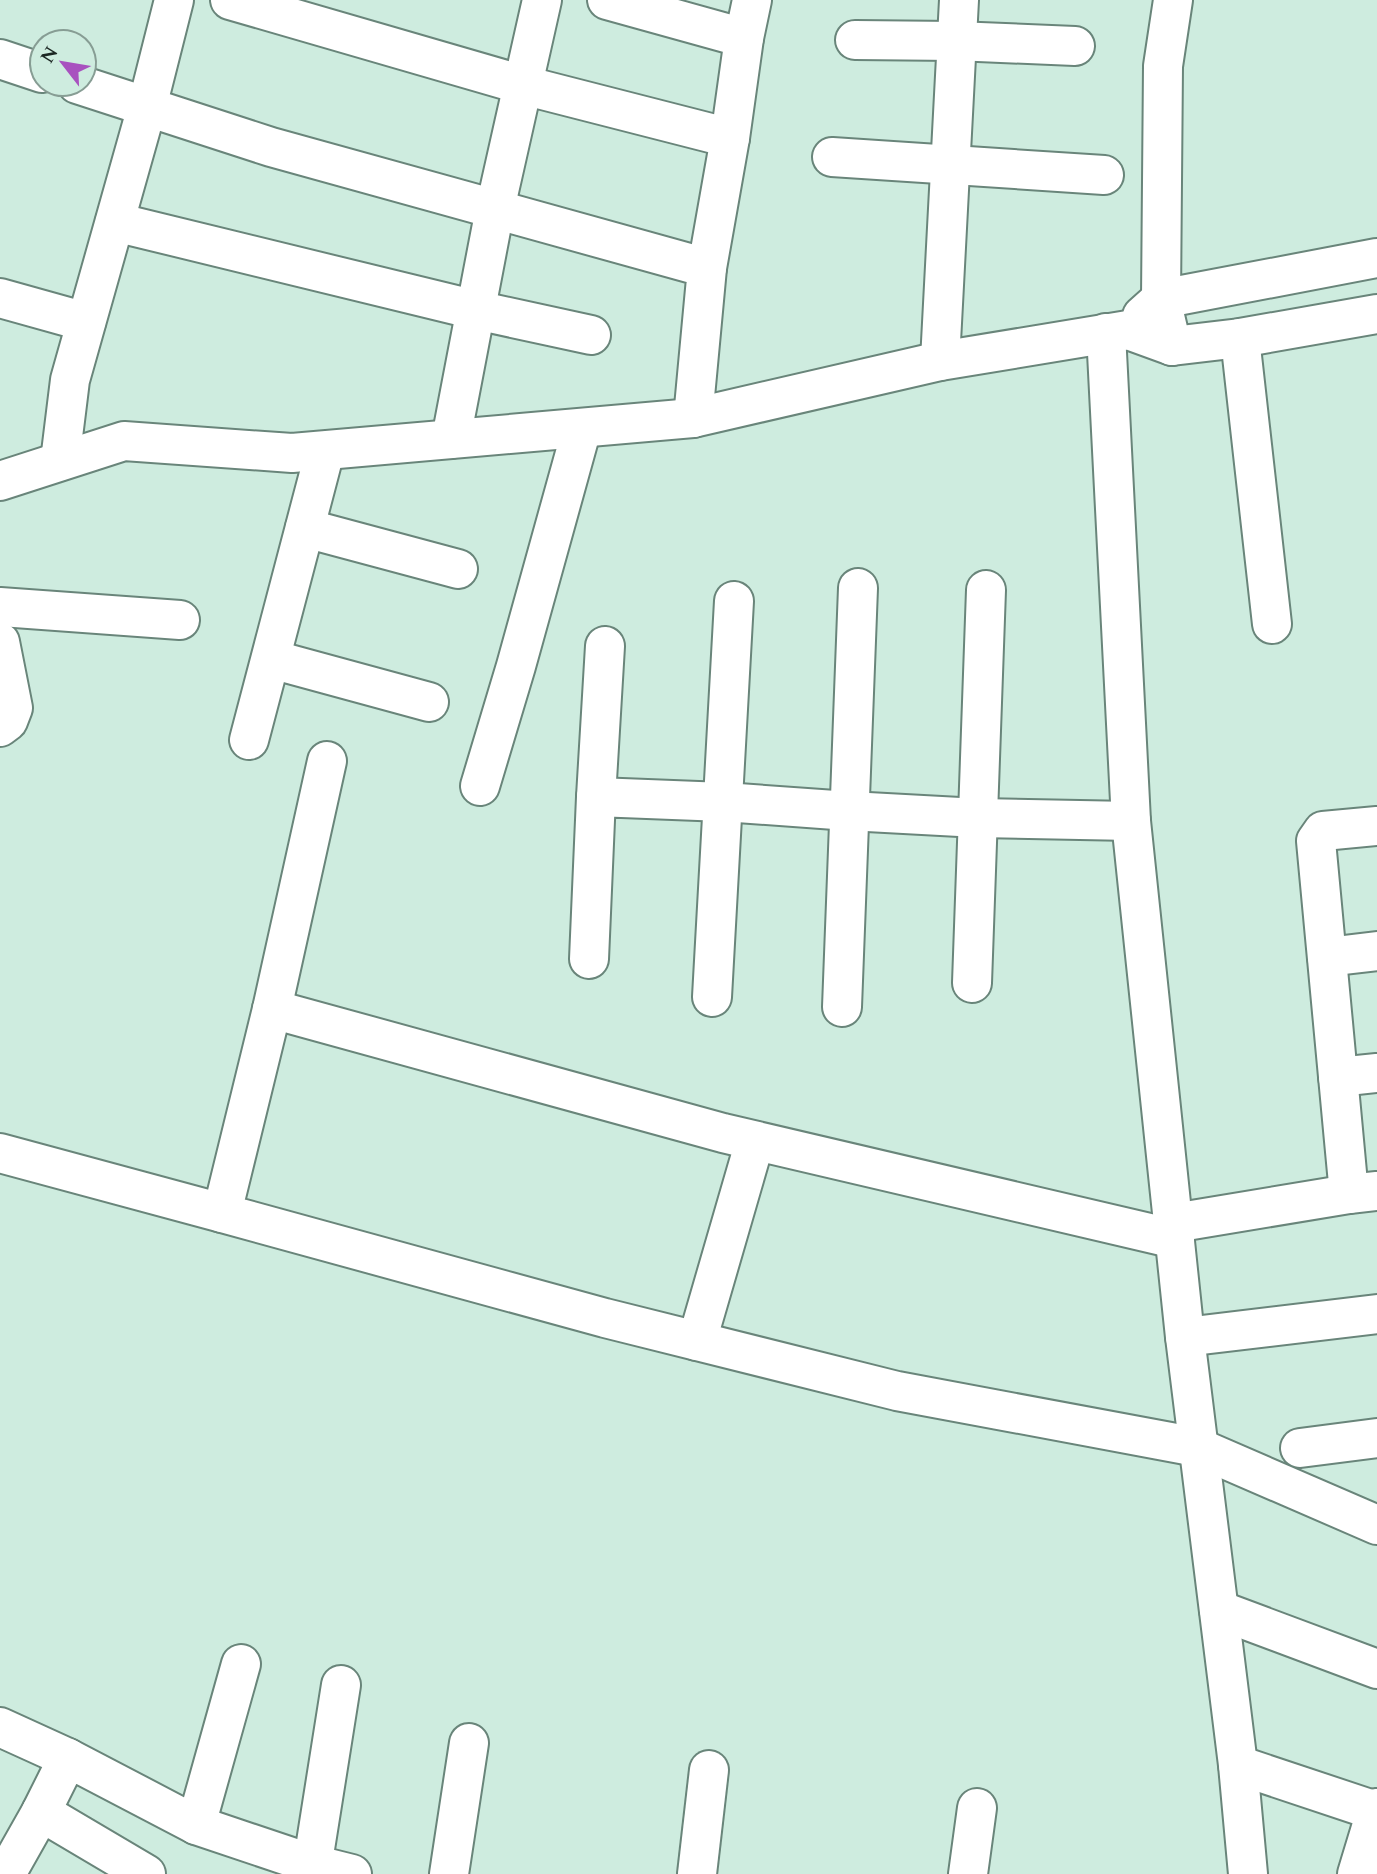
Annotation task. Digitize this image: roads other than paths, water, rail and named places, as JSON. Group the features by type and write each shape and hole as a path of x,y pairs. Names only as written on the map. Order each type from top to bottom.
{"street":[{"path":"60,461 70,380 147,107 174,0"},
{"path":"230,0 523,86 730,138"},
{"path":"451,439 495,209 542,0"},
{"path":"607,0 744,38"},
{"path":"693,418 707,268 752,0"},
{"path":"940,361 959,0"},
{"path":"1172,346 1161,299 1163,66 1173,0"},
{"path":"855,40 1075,46"},
{"path":"0,59 28,68"},
{"path":"98,91 271,147 707,268"},
{"path":"832,157 1104,175"},
{"path":"115,222 476,310 591,335"},
{"path":"1117,332 1161,299 1377,258"},
{"path":"0,298 86,322"},
{"path":"0,481 124,441 292,453 693,418 940,361 1117,332 1172,346 1240,338 1377,314"},
{"path":"1117,332 1131,821 1197,1447 1238,1765 1248,1874"},
{"path":"1240,338 1272,624"},
{"path":"480,786 582,428"},
{"path":"249,740 325,451"},
{"path":"305,528 458,569"},
{"path":"842,1007 858,589"},
{"path":"972,983 986,590"},
{"path":"712,997 734,601"},
{"path":"0,607 180,620"},
{"path":"0,642 12,708 8,721 0,727"},
{"path":"589,959 605,646"},
{"path":"271,659 429,702"},
{"path":"222,1213 272,1009 327,761"},
{"path":"596,797 978,818 1131,821"},
{"path":"272,1009 755,1141 1175,1231 1363,1193 1338,1077 1317,841 1324,831 1377,826"},
{"path":"1327,957 1377,951"},
{"path":"1338,1077 1377,1073"},
{"path":"697,1341 755,1141"},
{"path":"0,1153 592,1315 897,1391 1197,1447 1377,1525"},
{"path":"1185,1337 1377,1314"},
{"path":"1300,1448 1377,1438"},
{"path":"1219,1610 1377,1669"},
{"path":"196,1825 241,1664"},
{"path":"311,1869 341,1685"},
{"path":"0,1727 68,1758 196,1825 311,1869 352,1874"},
{"path":"449,1874 469,1743"},
{"path":"6,1874 68,1758"},
{"path":"1238,1765 1376,1810 1357,1874"},
{"path":"697,1874 709,1770"},
{"path":"968,1874 977,1808"},
{"path":"41,1812 146,1874"}]}
